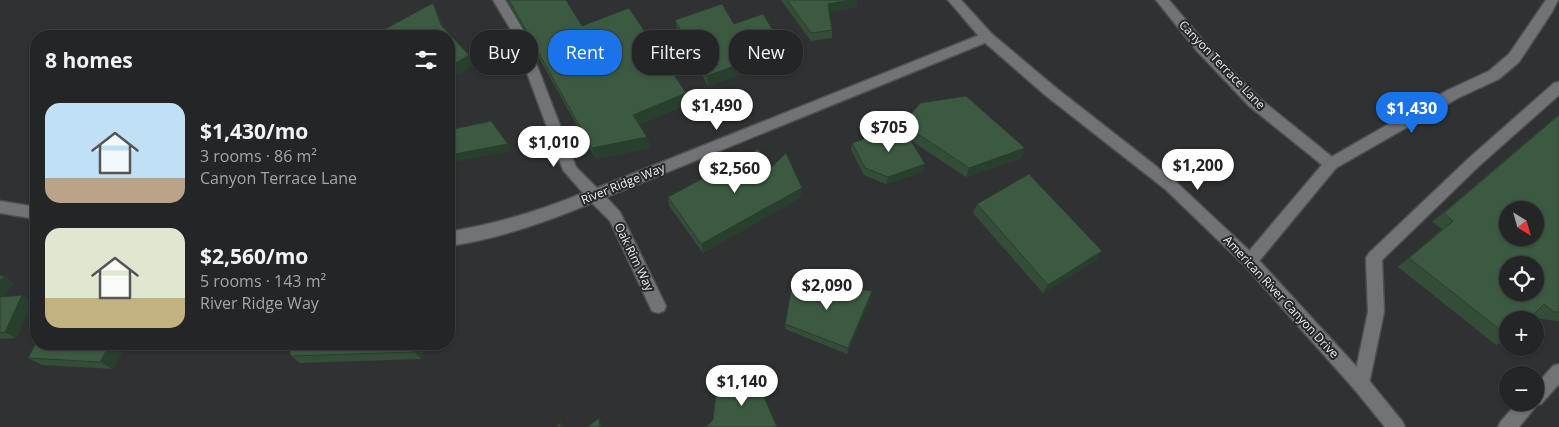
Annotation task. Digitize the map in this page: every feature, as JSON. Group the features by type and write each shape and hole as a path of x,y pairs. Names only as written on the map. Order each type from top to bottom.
{"street":[{"name":"Oak Rim Way","path":"499,0 517,29 570,170 615,217 658,306"},
{"name":"American River Canyon Drive","path":"954,0 988,37 1050,91 1170,185 1250,261 1361,384 1396,427"},
{"name":"Canyon Terrace Lane","path":"1162,0 1202,48 1254,102 1331,164"},
{"path":"1250,261 1331,164 1453,94 1494,75 1514,58 1548,9 1552,0"},
{"name":"River Ridge Way","path":"455,237 472,235 546,215 988,37"},
{"path":"1361,384 1376,312 1374,258 1474,162 1559,88"},
{"path":"0,207 30,212"},
{"path":"1544,388 1559,372"},
{"path":"1507,427 1522,411"}],"building":[{"path":"509,0 566,0 582,26 629,8 644,30 632,30 632,75 674,75 686,93 633,115 647,137 592,148 551,75 622,75 622,30 548,30 548,70 538,52 538,30 526,30"},
{"path":"787,0 850,0 828,4 832,30 811,33"},
{"path":"433,3 441,25 446,30 383,30"},
{"path":"722,4 734,24 763,14 773,30 729,30 729,68 719,72 719,30 681,30 675,20"},
{"path":"455,40 469,55 455,63"},
{"path":"966,96 1025,148 969,168 903,124 920,103"},
{"path":"1559,115 1559,312 1554,312 1544,304 1537,311 1499,311 1499,329 1409,258 1453,221 1444,213"},
{"path":"491,121 508,144 455,154 455,129"},
{"path":"902,126 925,164 888,177 865,168 852,143"},
{"path":"758,149 772,167 786,153 802,188 701,244 668,197"},
{"path":"1029,174 1102,251 1048,285 977,204"},
{"path":"793,280 872,291 848,348 785,324"},
{"path":"22,295 5,332 0,333 0,297"},
{"path":"32,350 107,350 100,362 28,358"},
{"path":"289,350 414,350 414,352 291,356"},
{"path":"755,376 777,427 705,427 713,420 716,392"},
{"path":"599,418 600,427 587,427"}]}
